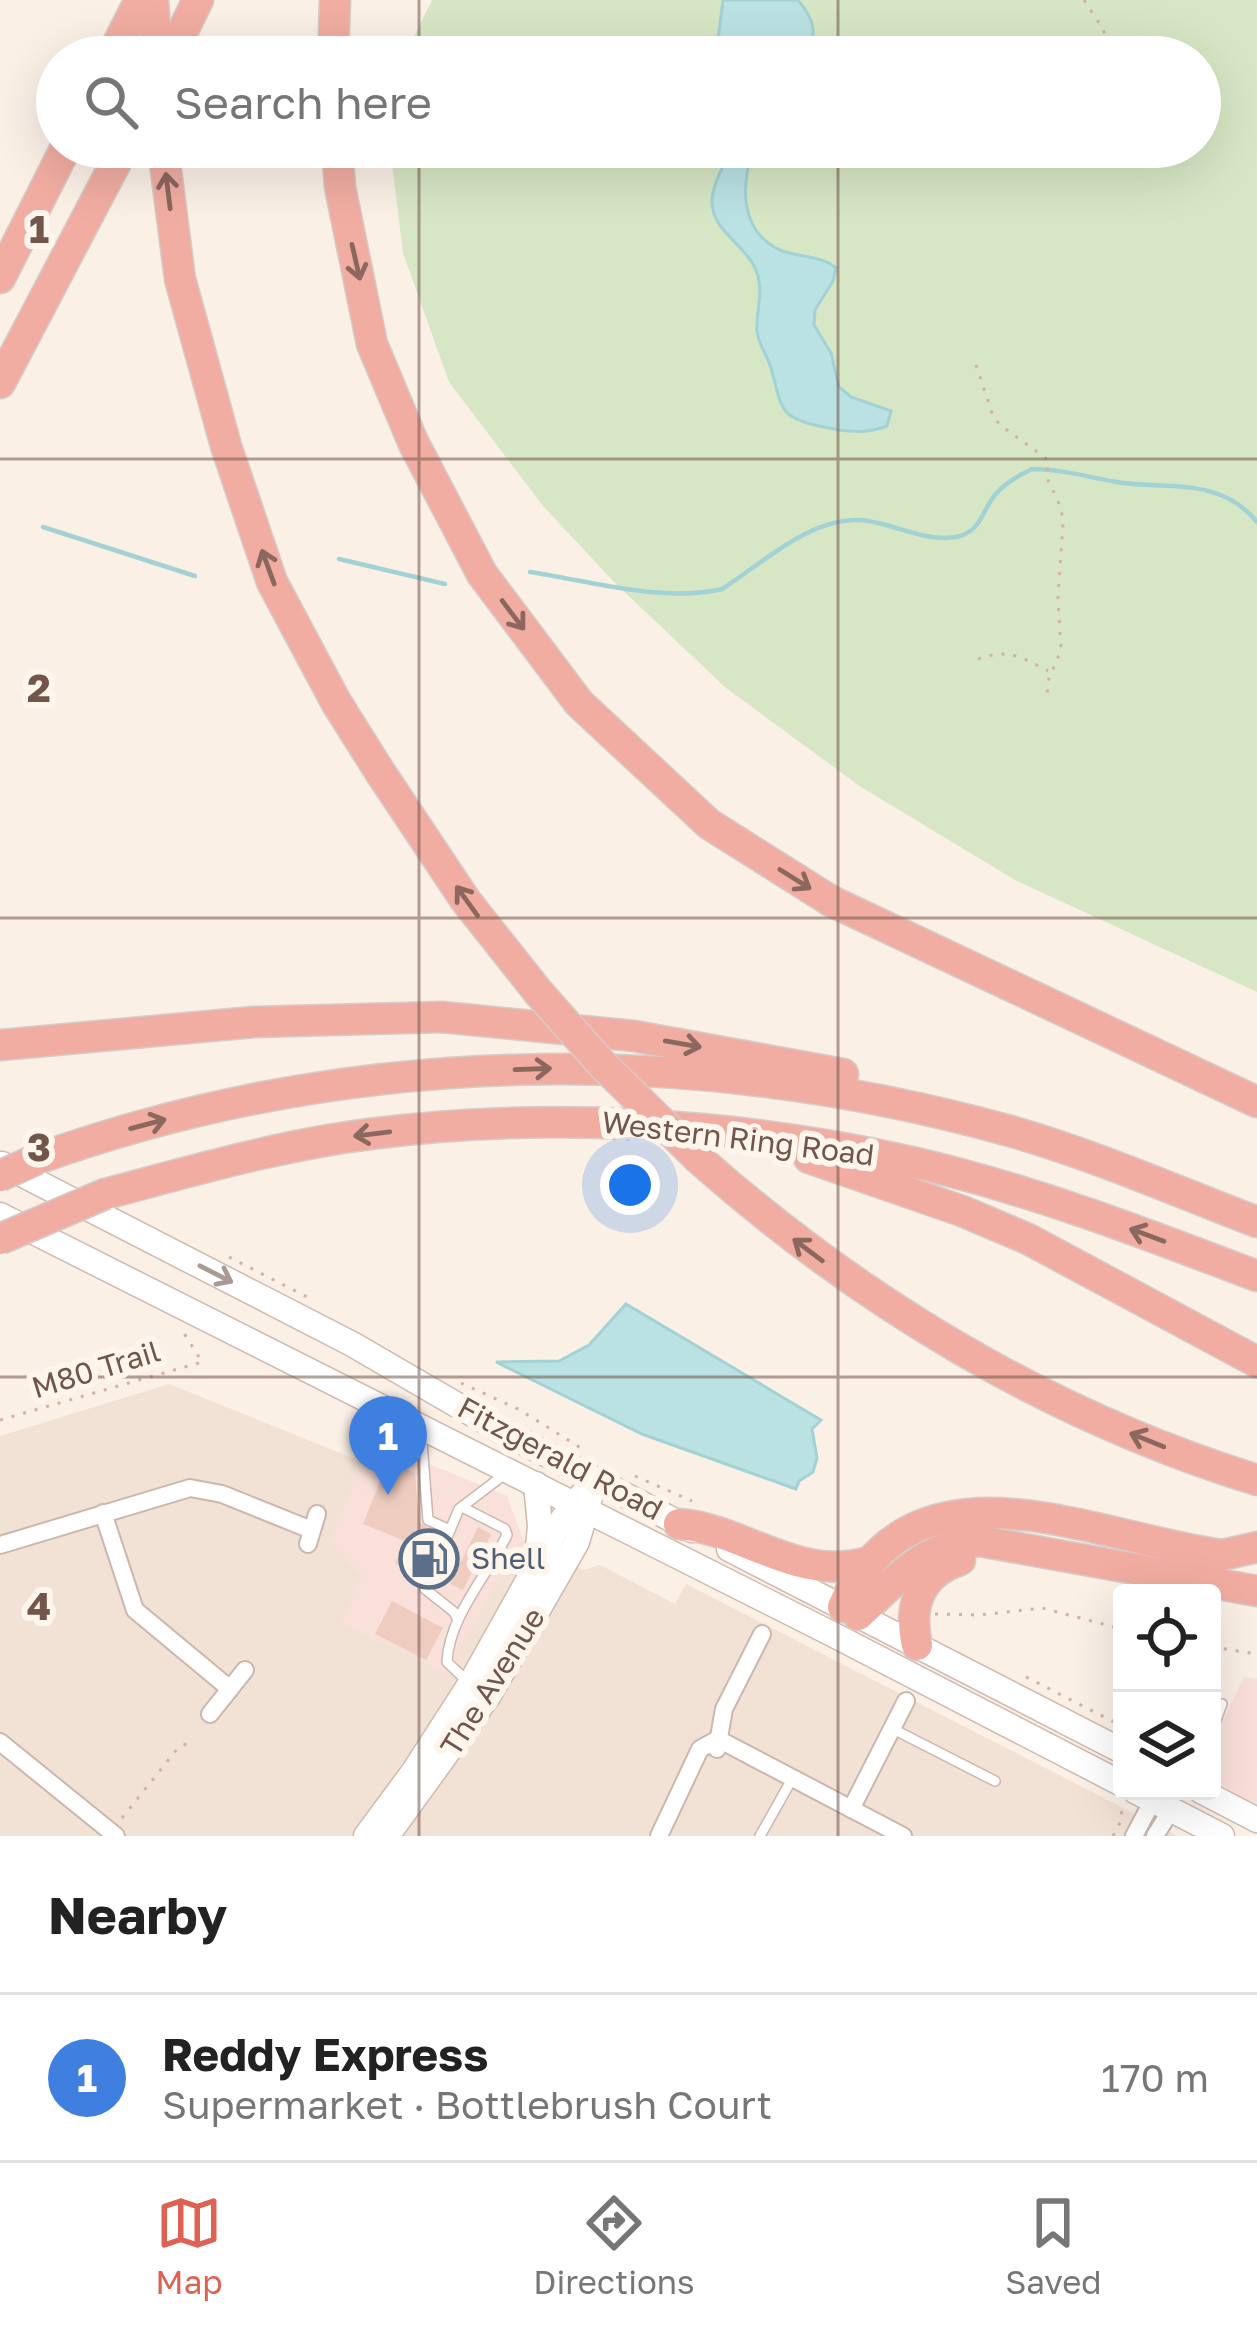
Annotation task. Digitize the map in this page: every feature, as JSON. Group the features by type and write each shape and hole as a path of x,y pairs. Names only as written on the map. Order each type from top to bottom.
{"highway":[{"path":"154,0 156,36"},
{"path":"180,36 198,0"},
{"path":"334,36 335,0"},
{"path":"0,278 55,168"},
{"path":"0,383 113,168"},
{"path":"166,168 180,279 226,446 272,582 380,772 466,901 539,993 615,1077 699,1146 832,1269 933,1334 1099,1420 1257,1480"},
{"path":"339,168 372,344 413,442 482,574 579,703 709,824 831,901 1257,1102"},
{"path":"0,1045 254,1022 442,1017 634,1036 824,1069 930,1099 1013,1132"},
{"name":"Western Ring Road","path":"0,1176 94,1138 205,1109 356,1080 548,1068 632,1069 751,1079 906,1106 1013,1132 1257,1222"},
{"name":"Western Ring Road","path":"0,1239 105,1194 167,1175 374,1133 587,1121 699,1146 810,1141 915,1162 1102,1218 1257,1276"},
{"path":"699,1146 779,1148 962,1211 1089,1269 1257,1362"},
{"path":"845,1619 868,1562 886,1544 915,1527 962,1512 1002,1512 1222,1555 1257,1547"},
{"path":"679,1524 703,1526 756,1550 799,1562 847,1567 868,1562"},
{"path":"845,1619 910,1565 960,1543 1001,1542 1257,1591"},
{"path":"917,1645 913,1628 916,1601 929,1576 942,1567 988,1556 1079,1559"}],"main road":[{"name":"Fitzgerald Road","path":"0,1163 352,1344 679,1524 1113,1779"},
{"path":"0,1203 305,1358 418,1427"},
{"name":"Fitzgerald Road","path":"0,1215 581,1507 917,1645 1113,1746"},
{"name":"The Avenue","path":"366,1836 479,1690 536,1565 581,1507 594,1480"},
{"name":"The Avenue","path":"536,1484 540,1526 536,1565"},
{"name":"The Avenue","path":"388,1836 577,1542 581,1507"},
{"path":"1165,1800 1222,1836"},
{"path":"1218,1800 1257,1820"}],"street":[{"path":"0,1545 198,1488 311,1529"},
{"path":"103,1513 135,1610 230,1689"},
{"path":"659,1836 690,1775 717,1744 724,1709 762,1634"},
{"path":"210,1714 245,1670"},
{"path":"851,1809 906,1701"},
{"path":"0,1742 113,1834"},
{"path":"717,1744 897,1835"},
{"path":"1134,1836 1158,1800"},
{"path":"1155,1836 1160,1800"}],"lane":[{"path":"418,1427 428,1520 450,1530"},
{"path":"458,1620 424,1589 461,1508 509,1471"},
{"path":"461,1508 505,1529 507,1535 458,1620 447,1662 479,1690"},
{"path":"892,1728 995,1781"},
{"path":"760,1836 792,1779"}],"path":[{"path":"1084,0 1108,36"},
{"path":"976,365 999,424 1045,454 1047,478 1061,508 1060,650 1047,698"},
{"path":"978,659 1011,652 1051,673"},
{"name":"M80 Trail","path":"0,1420 203,1360"},
{"path":"920,1613 961,1616 1042,1608 1113,1628"},
{"path":"1221,1648 1257,1654"},
{"path":"1026,1677 1113,1721"},
{"path":"113,1834 178,1748 193,1741"}],"shaded area":[{"path":"169,1384 360,1461 370,1440 507,1496 523,1540 584,1570 600,1565 675,1604 686,1584 1178,1836 0,1836 0,1436"},
{"name":"Shell","path":"370,1440 507,1496 523,1540 446,1672 340,1623 362,1576 330,1542"},
{"path":"1244,1677 1257,1679 1257,1804 1221,1786 1221,1724"}],"green space":[{"path":"432,0 1257,0 1257,992 1015,880 861,787 726,688 616,584 543,506 449,382 403,253 393,168 1221,168 1221,36 414,36"}],"water":[{"path":"723,0 798,0 813,27 812,36 718,36"},
{"path":"722,168 749,168 746,205 757,231 780,250 836,268 815,310 814,325 831,353 839,387 851,397 891,411 887,426 864,431 832,429 797,419 784,408 758,336 758,276 717,221 712,199"},
{"path":"626,1304 821,1420 812,1429 817,1458 813,1472 796,1489 642,1434 496,1362 559,1361 589,1345"}],"building":[{"path":"388,1462 415,1473 419,1522 438,1534 421,1575 395,1564 405,1541 363,1524"},
{"path":"478,1527 491,1534 463,1590 450,1584"},
{"path":"392,1601 443,1628 426,1660 375,1634"}],"waterway":[{"path":"530,572 651,592 722,589 787,544 841,521 872,522 936,538 960,536 977,524 1003,487 1032,469 1210,491 1227,497 1257,522"},
{"path":"43,527 195,576"},
{"path":"339,559 445,584"}],"place":[{"name":"Reddy Express","path":"388,1495"},
{"name":"Shell","path":"429,1559"}]}
